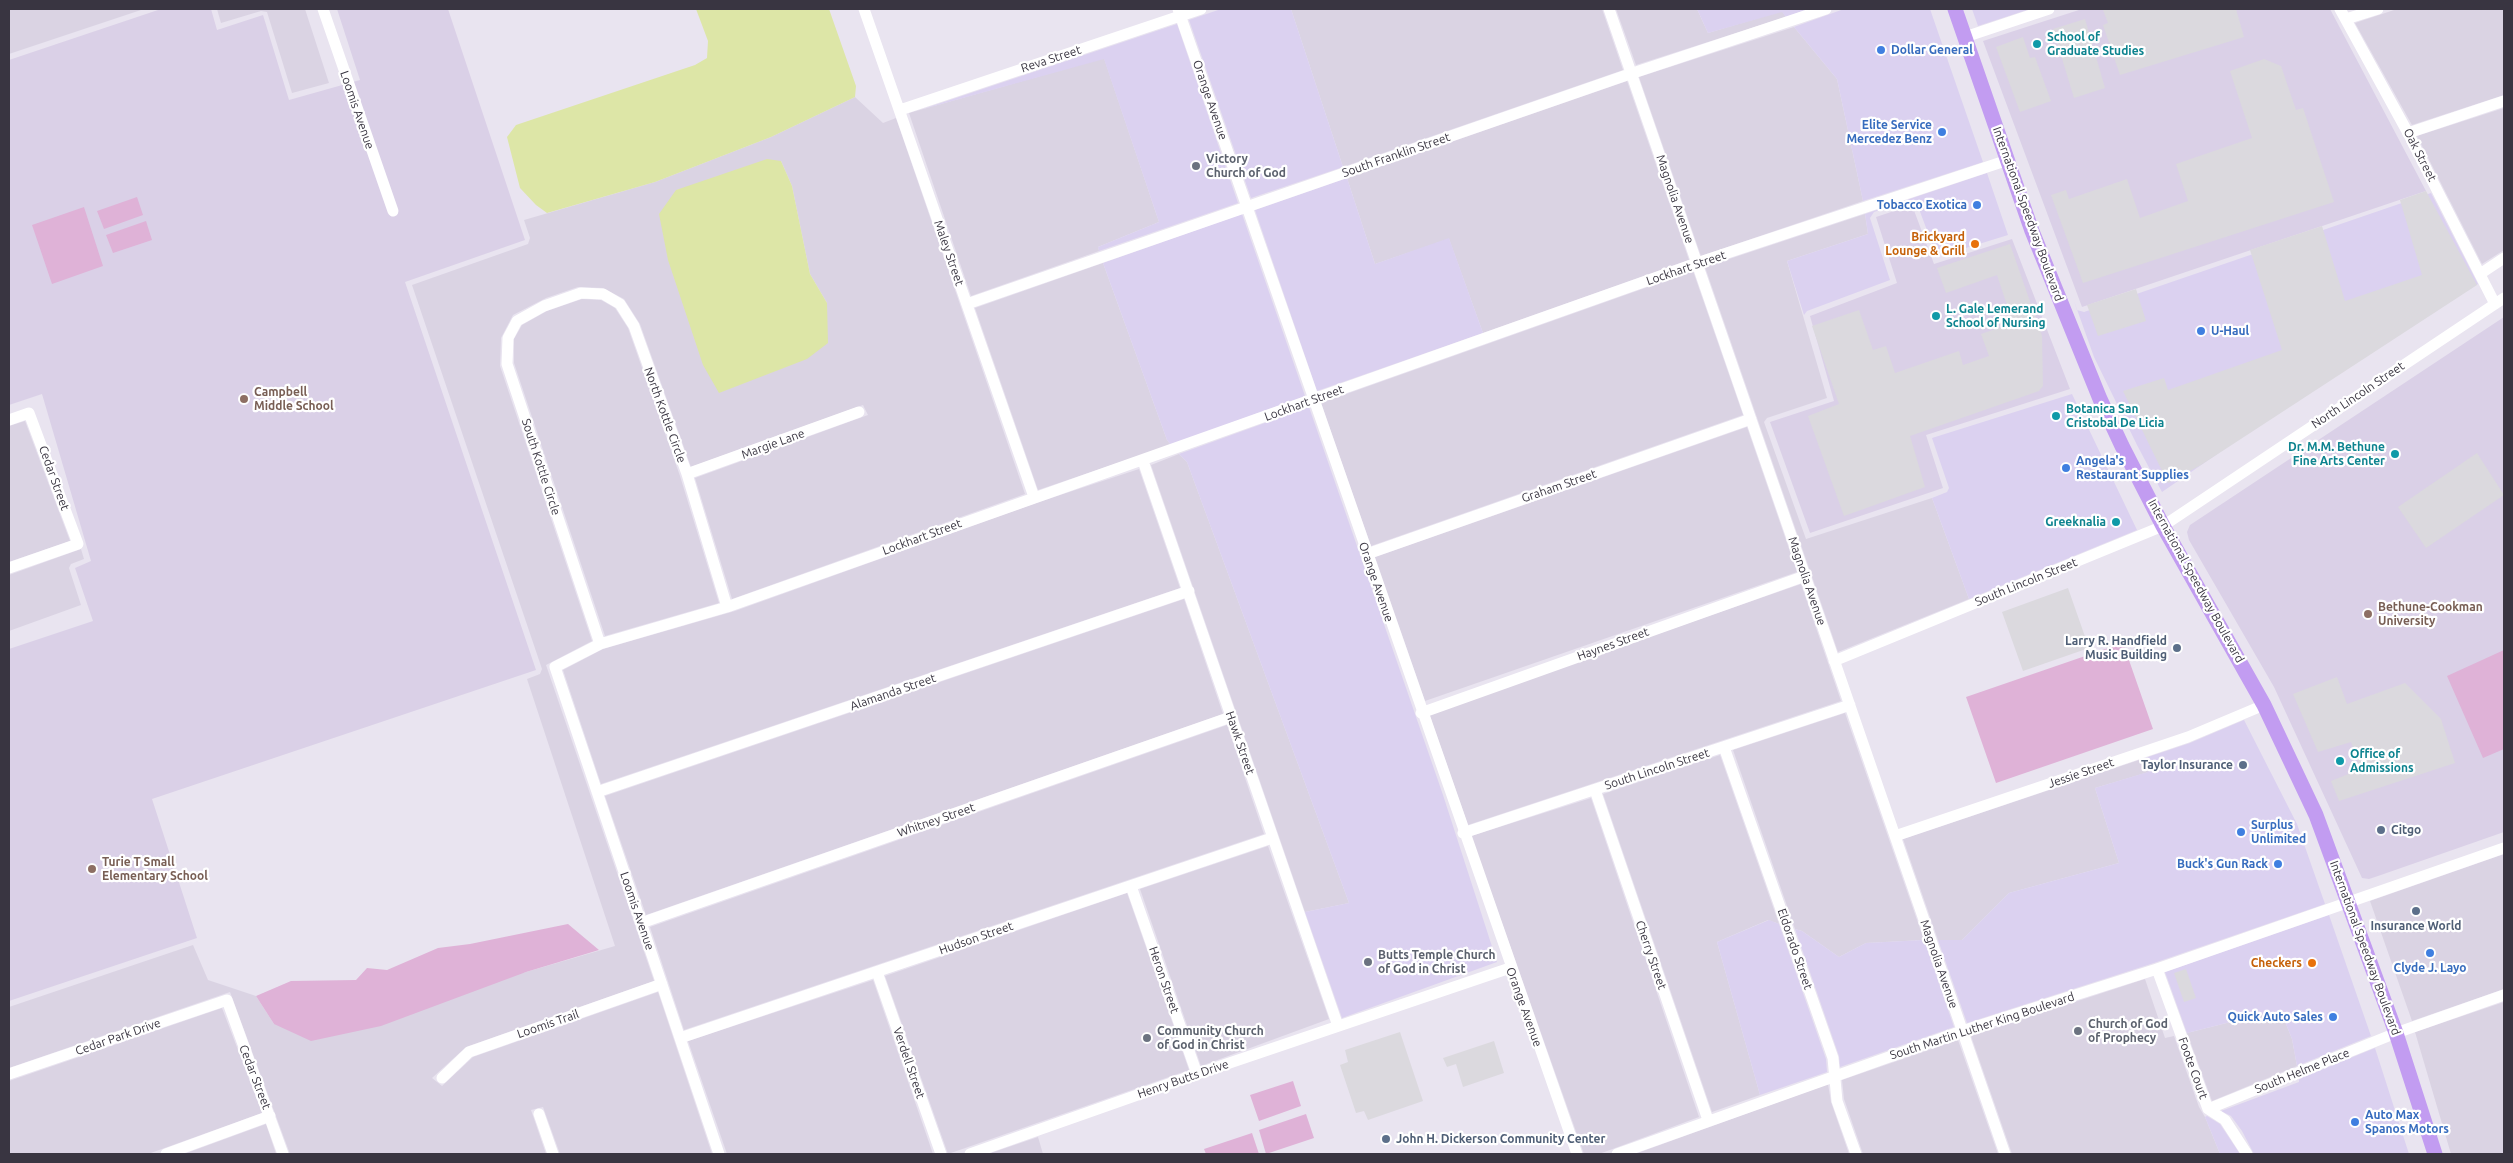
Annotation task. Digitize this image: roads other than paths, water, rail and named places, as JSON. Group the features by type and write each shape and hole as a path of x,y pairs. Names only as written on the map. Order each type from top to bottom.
{"main road":[{"name":"International Speedway Boulevard","path":"1955,9 2008,160 2076,343 2122,446 2163,526 2264,705 2295,766 2349,902 2396,1032 2434,1154"}],"street":[{"name":"Loomis Avenue","path":"323,9 393,211"},
{"name":"Maley Street","path":"864,9 1034,498"},
{"name":"Reva Street","path":"900,110 1180,12 1201,9"},
{"name":"Magnolia Avenue","path":"1609,9 2005,1154"},
{"name":"South Franklin Street","path":"967,304 1631,73 1826,9"},
{"path":"1965,37 2049,9"},
{"path":"2343,14 2378,9"},
{"name":"Orange Avenue","path":"1180,12 1463,833 1576,1154"},
{"name":"Oak Street","path":"2343,14 2408,132 2480,274 2500,301"},
{"path":"2408,132 2504,101"},
{"name":"Lockhart Street","path":"555,667 600,644 727,607 1697,264 2008,160"},
{"path":"2480,274 2504,258"},
{"name":"North Kottle Circle","path":"544,306 580,293 603,294 620,304 634,326 686,474 727,607"},
{"name":"North Lincoln Street","path":"2163,526 2500,301"},
{"name":"South Kottle Circle","path":"544,306 517,321 508,338 507,364 600,644"},
{"name":"Margie Lane","path":"686,474 859,412"},
{"name":"Cedar Street","path":"9,420 29,413 78,544 9,568"},
{"name":"Graham Street","path":"1367,554 1751,419"},
{"name":"Hawk Street","path":"1143,461 1338,1026"},
{"name":"South Lincoln Street","path":"1834,661 2163,526"},
{"name":"Haynes Street","path":"1422,713 1805,576"},
{"name":"Alamanda Street","path":"597,792 1189,592"},
{"name":"Loomis Avenue","path":"555,667 720,1154"},
{"name":"South Lincoln Street","path":"1463,833 1850,705"},
{"name":"Jessie Street","path":"1895,836 2188,737 2264,705"},
{"name":"Whitney Street","path":"642,924 1232,717"},
{"name":"Eldorado Street","path":"1724,747 1833,1058 1837,1101 1856,1154"},
{"name":"Cherry Street","path":"1595,790 1708,1120"},
{"name":"Hudson Street","path":"680,1038 1272,838"},
{"name":"South Martin Luther King Boulevard","path":"1617,1154 1962,1031 2157,969 2504,848"},
{"name":"Heron Street","path":"1131,886 1197,1074"},
{"name":"Henry Butts Drive","path":"970,1154 1197,1074 1510,968"},
{"name":"Foote Court","path":"2157,969 2208,1109 2225,1120 2247,1154"},
{"name":"Verdell Street","path":"877,972 940,1154"},
{"name":"Loomis Trail","path":"442,1078 469,1052 662,984"},
{"name":"South Helme Place","path":"2208,1109 2396,1032 2504,995"},
{"name":"Cedar Street","path":"226,1000 283,1154"},
{"name":"Cedar Park Drive","path":"9,1074 226,1000"},
{"path":"539,1114 553,1154"},
{"path":"166,1154 270,1116"}],"place":[{"name":"School of Graduate Studies","path":"2037,44"},
{"name":"Dollar General","path":"1881,50"},
{"name":"Elite Service Mercedez Benz","path":"1942,132"},
{"name":"Victory Church of God","path":"1196,166"},
{"name":"Tobacco Exotica","path":"1977,205"},
{"name":"Brickyard Lounge & Grill","path":"1975,244"},
{"name":"L. Gale Lemerand School of Nursing","path":"1936,316"},
{"name":"U-Haul","path":"2201,331"},
{"name":"Campbell Middle School","path":"244,399"},
{"name":"Botanica San Cristobal De Licia","path":"2056,416"},
{"name":"Dr. M.M. Bethune Fine Arts Center","path":"2395,454"},
{"name":"Angela's Restaurant Supplies","path":"2066,468"},
{"name":"Greeknalia","path":"2116,522"},
{"name":"Bethune-Cookman University","path":"2368,614"},
{"name":"Larry R. Handfield Music Building","path":"2177,648"},
{"name":"Office of Admissions","path":"2340,761"},
{"name":"Taylor Insurance","path":"2243,765"},
{"name":"Citgo","path":"2381,830"},
{"name":"Surplus Unlimited","path":"2241,832"},
{"name":"Buck's Gun Rack","path":"2278,864"},
{"name":"Turie T Small Elementary School","path":"92,869"},
{"name":"Insurance World","path":"2416,911"},
{"name":"Clyde J. Layo","path":"2430,953"},
{"name":"Butts Temple Church of God in Christ","path":"1368,962"},
{"name":"Checkers","path":"2312,963"},
{"name":"Quick Auto Sales","path":"2333,1017"},
{"name":"Church of God of Prophecy","path":"2078,1031"},
{"name":"Community Church of God in Christ","path":"1147,1038"},
{"name":"Auto Max Spanos Motors","path":"2355,1122"},
{"name":"John H. Dickerson Community Center","path":"1386,1139"}]}
